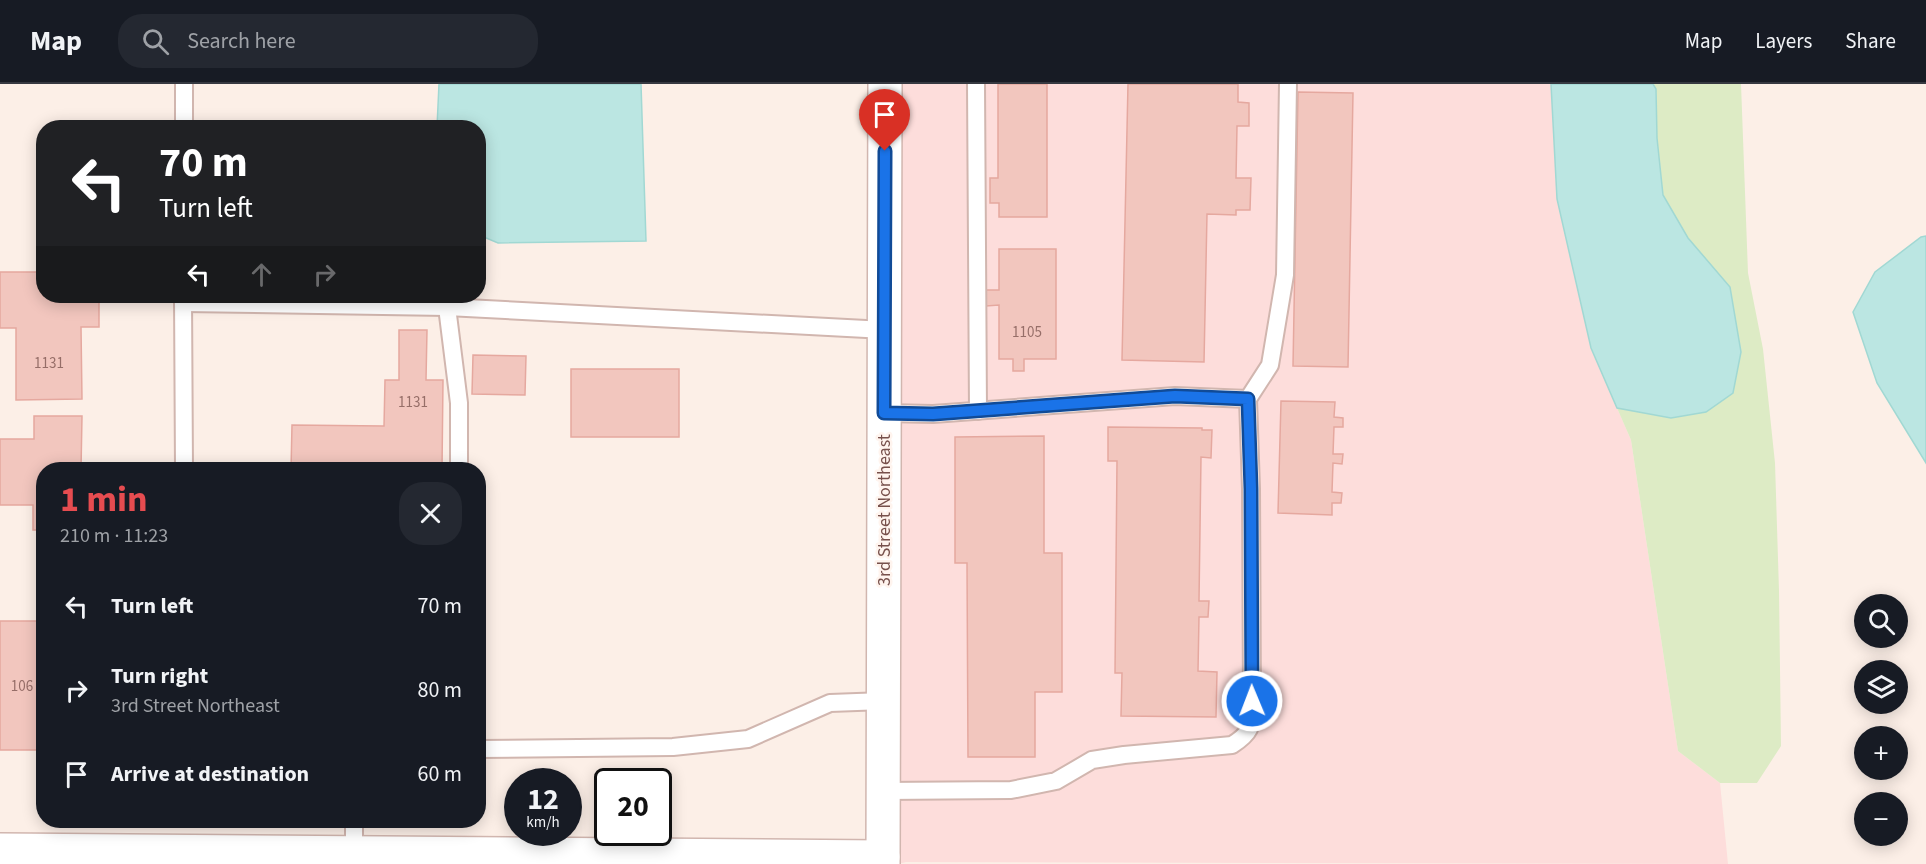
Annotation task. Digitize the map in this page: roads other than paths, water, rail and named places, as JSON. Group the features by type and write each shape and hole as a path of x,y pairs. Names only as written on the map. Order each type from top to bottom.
{"street":[{"name":"3rd Street Northeast","path":"884,860 885,84"},
{"path":"0,850 120,858 354,853 417,859 884,860"}],"lane":[{"path":"184,84 184,120"},
{"path":"976,84 978,411"},
{"path":"884,790 1011,790 1056,781 1092,760 1232,745 1246,736 1251,725 1252,701 1251,489 1248,399 1270,365 1285,275 1288,84"},
{"path":"183,303 184,462"},
{"path":"315,303 447,307 885,330"},
{"path":"447,307 459,403 459,462"},
{"path":"884,413 933,414 1175,396 1248,399"},
{"path":"486,749 673,747 748,739 830,702 884,701"},
{"path":"354,828 354,853"}],"water":[{"path":"439,84 641,84 646,241 498,243 486,238 486,120 437,120"},
{"path":"1551,84 1653,84 1656,89 1657,138 1663,195 1688,238 1730,287 1741,352 1733,393 1706,412 1671,418 1617,408 1591,348 1557,199"},
{"path":"1926,236 1926,463 1877,383 1853,312 1875,272 1921,237"}]}
